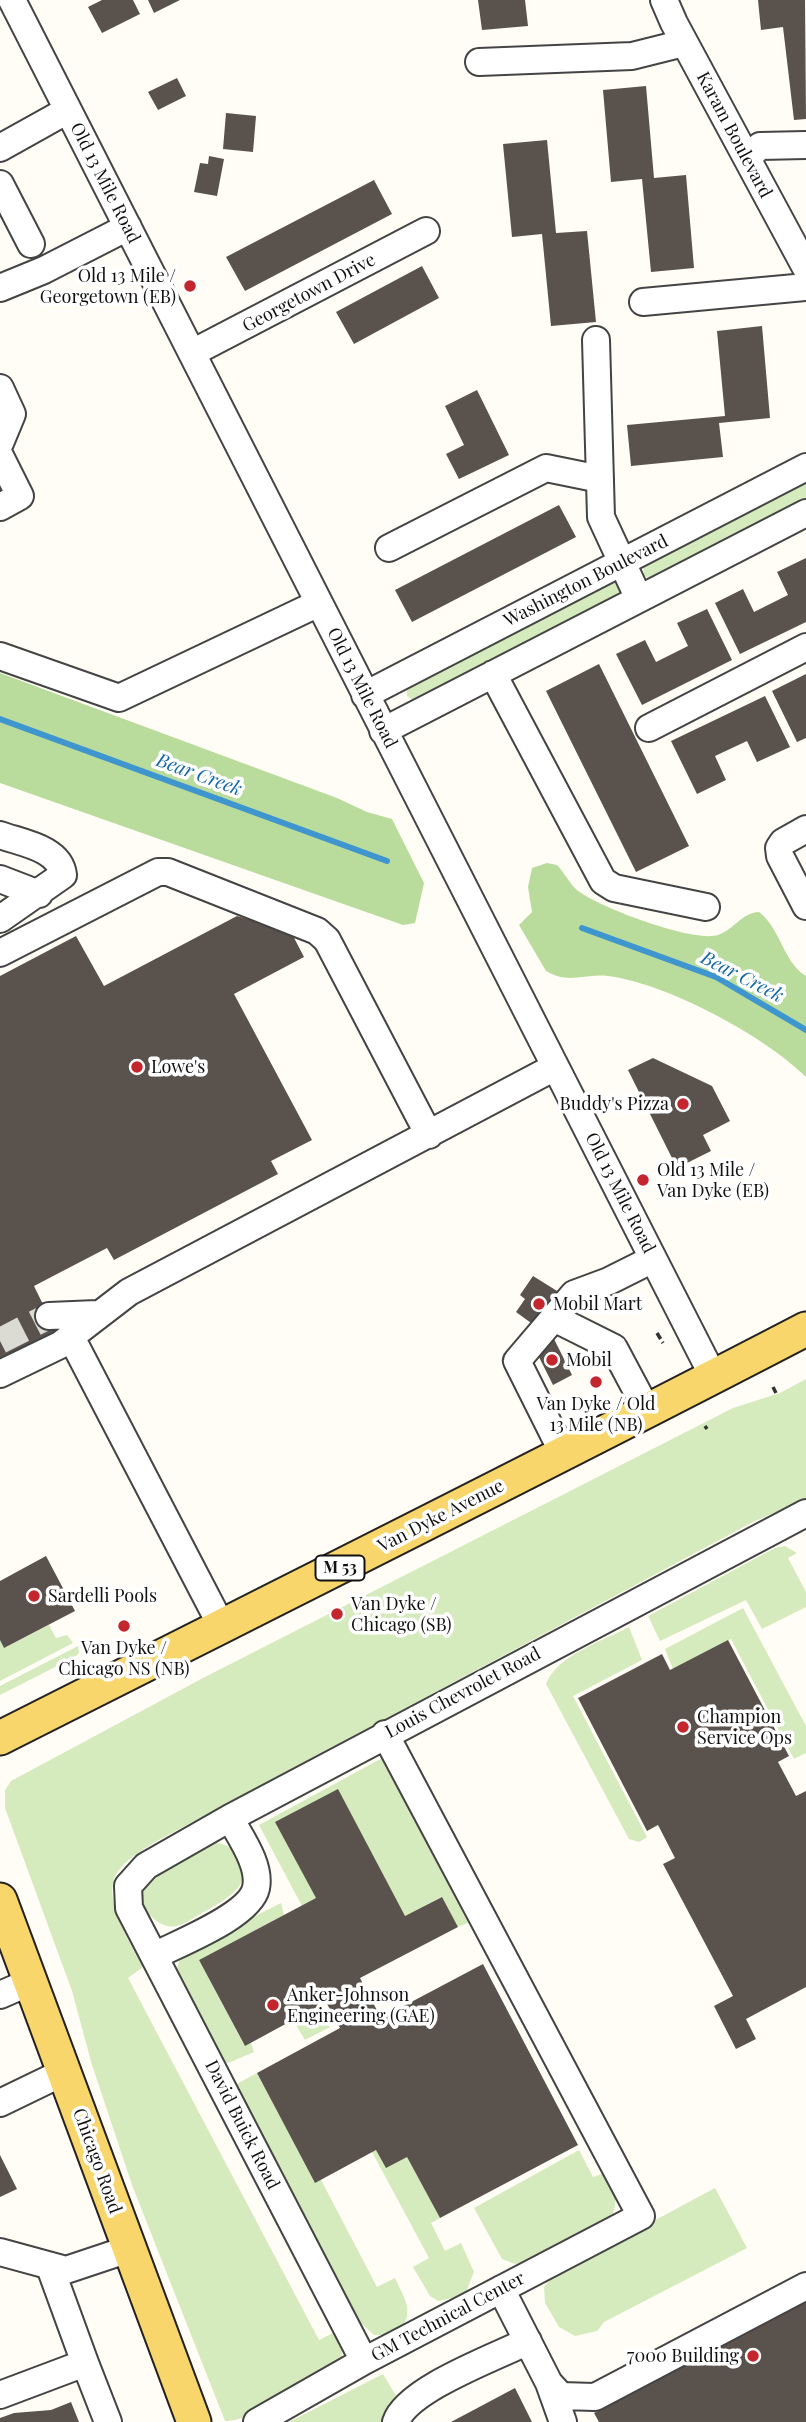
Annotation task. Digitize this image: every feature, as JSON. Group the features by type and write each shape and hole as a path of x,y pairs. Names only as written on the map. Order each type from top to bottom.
{"main road":[{"name":"Van Dyke Avenue","path":"0,1738 221,1625 317,1580 806,1329"},
{"name":"Chicago Road","path":"0,1900 194,2422"}],"street":[{"name":"Old 13 Mile Road","path":"12,0 713,1376"},
{"name":"Karam Boulevard","path":"664,0 684,43 806,268"},
{"path":"479,62 632,56 684,43"},
{"path":"0,148 68,110"},
{"path":"747,158 760,146 806,145"},
{"path":"0,184 31,244"},
{"path":"0,288 44,270 128,227"},
{"name":"Georgetown Drive","path":"192,353 426,231"},
{"path":"643,302 806,288"},
{"path":"596,340 601,517 639,598"},
{"path":"0,388 12,414 0,443"},
{"path":"0,456 20,496 0,507"},
{"name":"Washington Boulevard","path":"365,695 806,467"},
{"path":"389,548 546,468 600,479"},
{"path":"383,731 806,513"},
{"path":"0,656 119,698 319,603"},
{"path":"649,728 806,647"},
{"path":"493,674 603,881 614,888 706,907"},
{"path":"806,829 783,842 779,848 806,906"},
{"path":"0,835 54,855 62,864 63,875 0,919"},
{"path":"0,953 158,872 168,872 317,931 327,940 429,1135"},
{"path":"0,879 39,894"},
{"path":"0,1374 71,1337 97,1314 129,1292 555,1067"},
{"path":"563,1453 517,1362 574,1294 609,1281 653,1259"},
{"path":"49,1316 97,1314"},
{"path":"554,1318 614,1348 647,1410"},
{"path":"71,1337 221,1625"},
{"name":"Louis Chevrolet Road","path":"128,1886 146,1866 230,1818 806,1513"},
{"name":"GM Technical Center","path":"257,2422 364,2361 641,2216 385,1734"},
{"path":"154,1956 230,1917 249,1902 257,1887 253,1863 230,1818"},
{"name":"David Buick Road","path":"128,1886 129,1908 364,2361"},
{"path":"0,1996 30,1982"},
{"path":"0,2103 64,2072"},
{"path":"0,2252 66,2270 130,2249"},
{"path":"50,2267 108,2422"},
{"path":"549,2383 561,2396 595,2397 806,2286"},
{"path":"501,2289 549,2383 563,2422"},
{"path":"396,2422 400,2411 418,2396 528,2342"},
{"path":"0,2395 85,2364"}],"path":[{"path":"657,1333 663,1343"},
{"path":"773,1387 776,1393"}],"green space":[{"path":"806,480 806,501 650,580 644,575 643,566"},
{"path":"613,581 617,583 620,595 414,701 407,696 407,686"},
{"path":"0,673 337,798 367,812 392,819 424,883 415,923 403,925 0,783"},
{"path":"547,863 557,865 571,884 588,897 624,914 688,934 718,935 747,915 759,912 772,927 792,962 806,976 806,1077 788,1061 741,1029 685,1000 658,989 608,976 562,977 546,971 519,925 532,912 528,887 532,868"},
{"path":"806,1379 806,1499 753,1522 155,1842 129,1860 116,1874 113,1885 115,1909 125,1935 143,1967 128,1978 319,2340 335,2332 342,2346 342,2363 319,2380 286,2400 252,2415 225,2421 132,2185 92,2065 72,1991 5,1808 5,1790 11,1781 203,1678 733,1408 780,1393"},
{"path":"785,1546 797,1553 788,1558 806,1592 806,1607 762,1629 746,1600 660,1641 648,1616 775,1548"},
{"path":"743,1608 806,1726 806,1753 794,1759 731,1639 673,1669 665,1649"},
{"path":"49,1625 56,1638 67,1635 73,1643 0,1681 0,1640 4,1648"},
{"path":"629,1627 642,1660 573,1696 647,1837 639,1842 629,1839 546,1684 560,1665 570,1657"},
{"path":"78,1646 79,1653 75,1657 0,1695 0,1686"},
{"path":"384,1757 468,1923 458,1927 441,1897 405,1916 276,1822 316,1898 302,1906 259,1825"},
{"path":"208,1842 224,1845 237,1854 243,1864 242,1882 220,1903 185,1923 172,1927 159,1923 150,1916 142,1901 145,1878"},
{"path":"281,1903 284,1915 199,1960 244,2045 251,2043 254,2052 228,2063 216,2059 174,1978 180,1958 188,1950"},
{"path":"319,2007 330,2027 305,2040 293,2020"},
{"path":"257,2073 314,2181 320,2178 377,2287 395,2278 406,2301 407,2315 394,2335 374,2335 353,2316 231,2087"},
{"path":"376,2150 407,2157 440,2218 431,2223 445,2251 461,2243 474,2272 465,2295 438,2301 430,2296 413,2267 429,2258 372,2152"},
{"path":"579,2150 593,2177 605,2173 611,2185 615,2200 611,2218 524,2262 515,2264 502,2259 474,2208"},
{"path":"715,2188 747,2248 604,2322 597,2331 575,2336 559,2327 545,2303 544,2287 555,2274"},
{"path":"383,2374 401,2404 387,2422 289,2422"}],"building":[{"path":"102,0 133,0 140,14 102,33 88,7"},
{"path":"148,0 180,0 154,13"},
{"path":"478,0 525,0 528,26 482,30"},
{"path":"758,0 805,0 806,119 794,120 783,27 761,30"},
{"path":"177,78 186,96 158,110 148,92"},
{"path":"646,86 654,178 686,175 694,268 651,272 642,179 611,182 603,90"},
{"path":"226,113 256,116 253,152 223,149"},
{"path":"547,140 556,233 587,231 596,322 551,326 542,234 512,237 503,144"},
{"path":"209,156 224,159 217,196 194,192 200,163 208,164"},
{"path":"374,180 392,214 245,291 226,257"},
{"path":"422,266 439,298 354,344 336,312"},
{"path":"762,326 770,418 719,423 723,457 631,466 627,425 725,416 717,331"},
{"path":"477,390 509,455 459,479 446,454 464,445 445,406"},
{"path":"559,505 576,537 412,622 395,590"},
{"path":"806,558 806,622 740,654 715,603 743,589 754,612 788,595 777,572"},
{"path":"707,609 732,660 642,705 616,654 645,640 656,662 688,646 677,623"},
{"path":"599,664 689,846 636,872 546,691"},
{"path":"806,674 806,738 797,742 772,691"},
{"path":"765,696 790,747 757,762 747,741 715,756 726,780 697,794 671,741"},
{"name":"Lowe's","path":"237,916 291,932 304,957 234,994 312,1140 271,1161 278,1174 114,1260 107,1248 34,1286 56,1331 0,1360 0,976 76,936 104,986"},
{"name":"Buddy's Pizza","path":"653,1058 712,1086 730,1121 703,1135 711,1151 677,1168 628,1070"},
{"path":"533,1276 562,1294 538,1328 516,1312 525,1299 520,1295"},
{"path":"552,1335 572,1375 553,1385 533,1345"},
{"name":"Sardelli Pools","path":"46,1556 75,1611 4,1648 0,1640 0,1581"},
{"path":"728,1640 789,1756 778,1762 796,1796 806,1791 806,1987 746,2019 756,2039 736,2049 714,2006 733,1996 663,1864 675,1858 658,1825 647,1831 578,1698 662,1654 670,1670"},
{"name":"Anker-Johnson Engineering (GAE)","path":"338,1789 405,1916 442,1897 458,1927 360,1978 381,2018 483,1964 578,2145 440,2218 407,2157 386,2168 376,2150 315,2183 257,2073 340,2028 326,2002 245,2046 199,1960 316,1898 275,1822"},
{"path":"0,2155 17,2189 0,2197"},
{"name":"7000 Building","path":"806,2300 806,2422 599,2422 594,2413"},
{"path":"515,2388 532,2422 451,2422"},
{"path":"71,2402 79,2422 0,2422 0,2418 14,2413 51,2410"}],"waterway":[{"name":"Bear Creek","path":"0,719 387,861"},
{"name":"Bear Creek","path":"582,928 716,977 806,1030"}],"tunnel":[{"path":"0,1341 49,1316"}],"place":[{"name":"Old 13 Mile / Georgetown (EB)","path":"190,286"},
{"name":"Lowe's","path":"137,1067"},
{"name":"Buddy's Pizza","path":"683,1104"},
{"name":"Old 13 Mile / Van Dyke (EB)","path":"643,1180"},
{"name":"Mobil Mart","path":"539,1304"},
{"name":"Mobil","path":"552,1360"},
{"name":"Van Dyke / Old 13 Mile (NB)","path":"596,1382"},
{"name":"Sardelli Pools","path":"34,1596"},
{"name":"Van Dyke / Chicago (SB)","path":"337,1614"},
{"name":"Van Dyke / Chicago NS (NB)","path":"124,1626"},
{"name":"Champion Service Ops","path":"683,1727"},
{"name":"Anker-Johnson Engineering (GAE)","path":"273,2005"},
{"name":"7000 Building","path":"753,2356"}]}
